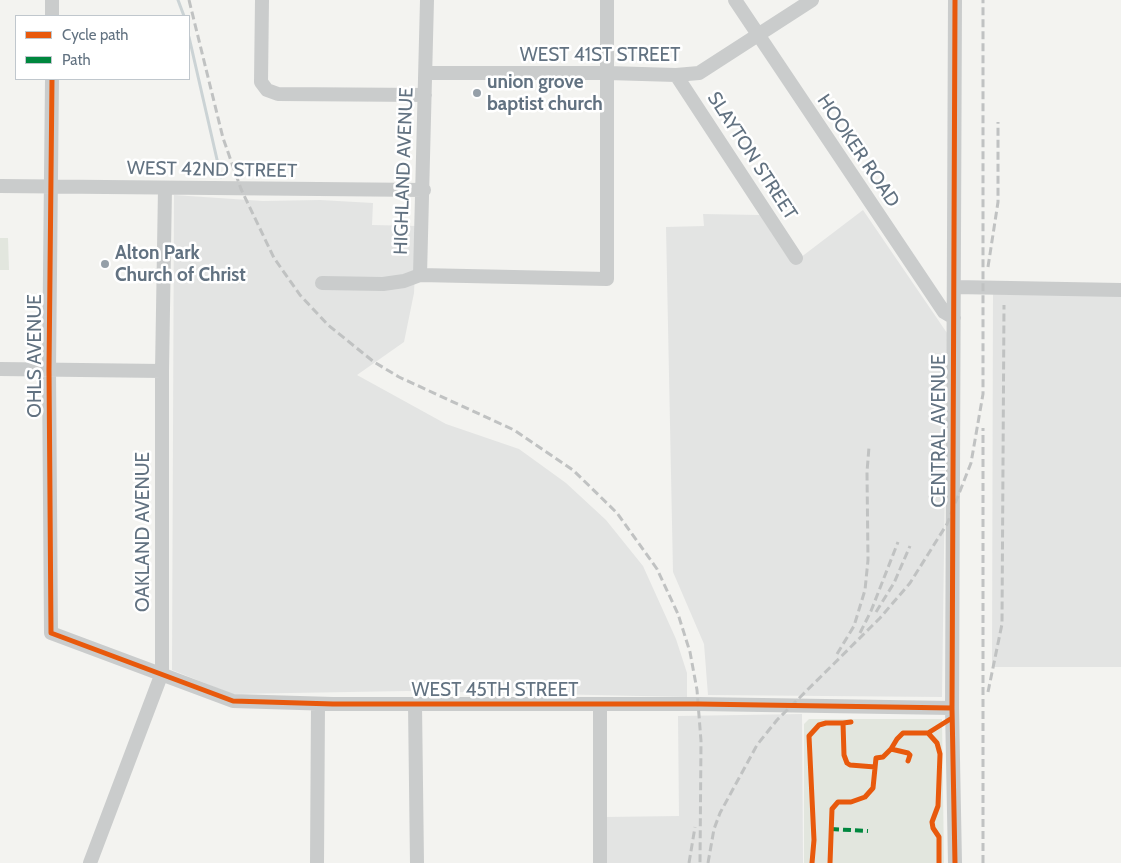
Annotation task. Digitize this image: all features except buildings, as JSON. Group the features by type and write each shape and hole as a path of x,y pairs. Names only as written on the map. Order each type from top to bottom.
{"street":[{"path":"52,0 52,15"},
{"path":"262,0 261,82 267,90 278,94 425,95"},
{"name":"HIGHLAND AVENUE","path":"322,283 382,284 404,281 420,275 424,190 427,0"},
{"path":"420,275 607,279 607,0"},
{"name":"HOOKER ROAD","path":"735,0 944,312 954,318"},
{"name":"WEST 41ST STREET","path":"426,73 699,74 812,0"},
{"name":"CENTRAL AVENUE","path":"953,0 955,287 952,708 955,863"},
{"name":"SLAYTON STREET","path":"676,75 796,258"},
{"name":"OHLS AVENUE","path":"51,633 49,369 52,80"},
{"name":"WEST 42ND STREET","path":"0,186 424,190"},
{"name":"OAKLAND AVENUE","path":"90,863 162,673 162,370 165,188"},
{"path":"955,287 1121,290"},
{"path":"0,369 162,370"},
{"name":"WEST 45TH STREET","path":"51,633 233,701 318,704 699,704 952,708"},
{"path":"318,704 318,863"},
{"path":"416,704 417,863"},
{"path":"600,705 600,863"}],"shaded area":[{"path":"174,195 263,201 320,200 373,203 372,225 417,226 414,293 404,342 357,375 446,424 519,449 566,483 606,520 643,566 676,639 687,673 687,697 407,691 232,694 172,670"},
{"path":"863,210 947,333 942,697 708,695 704,644 673,572 666,227 704,226 703,214 760,215 792,264"},
{"path":"0,238 8,238 9,270 0,270"},
{"path":"993,291 1121,291 1121,667 992,667"},
{"path":"802,714 803,863 605,863 605,817 679,816 678,716"},
{"path":"809,719 942,719 944,863 804,863 804,724"}],"waterway":[{"path":"178,0 184,15"},
{"path":"190,41 221,177"}],"railway":[{"path":"189,0 223,138 241,189 274,258 300,295 328,325 374,362 399,377 514,430 573,470 617,513 657,569 678,614 690,652 697,690 701,741 700,863"},
{"path":"708,863 714,829 720,813 757,745 777,720 880,618 910,583 947,524 971,463 983,394 983,0"},
{"path":"988,267 998,202 998,122"},
{"path":"988,692 1002,624 1004,305"},
{"path":"983,428 983,863"},
{"path":"837,654 854,626 865,590 868,560 867,472 869,447"},
{"path":"860,633 871,611 898,542"},
{"path":"876,612 894,583 910,546"},
{"path":"689,863 695,827"}],"marked path":[{"path":"831,829 868,831"}],"cycle path":[{"path":"955,0 952,708 955,863"},
{"path":"52,80 49,369 51,633 233,701 333,704 699,704 952,708"},
{"path":"908,761 910,755 908,753 891,749 903,733 928,733 952,718"},
{"path":"851,722 843,723 844,755 847,763 850,765 875,767"},
{"path":"812,863 814,840 809,736 819,725 843,723"},
{"path":"928,733 937,743 940,754 938,806 932,822 933,828 939,837 939,863"},
{"path":"830,863 832,809 838,802 851,802 865,797 873,788 876,758 883,757 891,749"}],"place":[{"name":"union grove baptist church","path":"477,93"},
{"name":"Alton Park Church of Christ","path":"105,264"}]}
